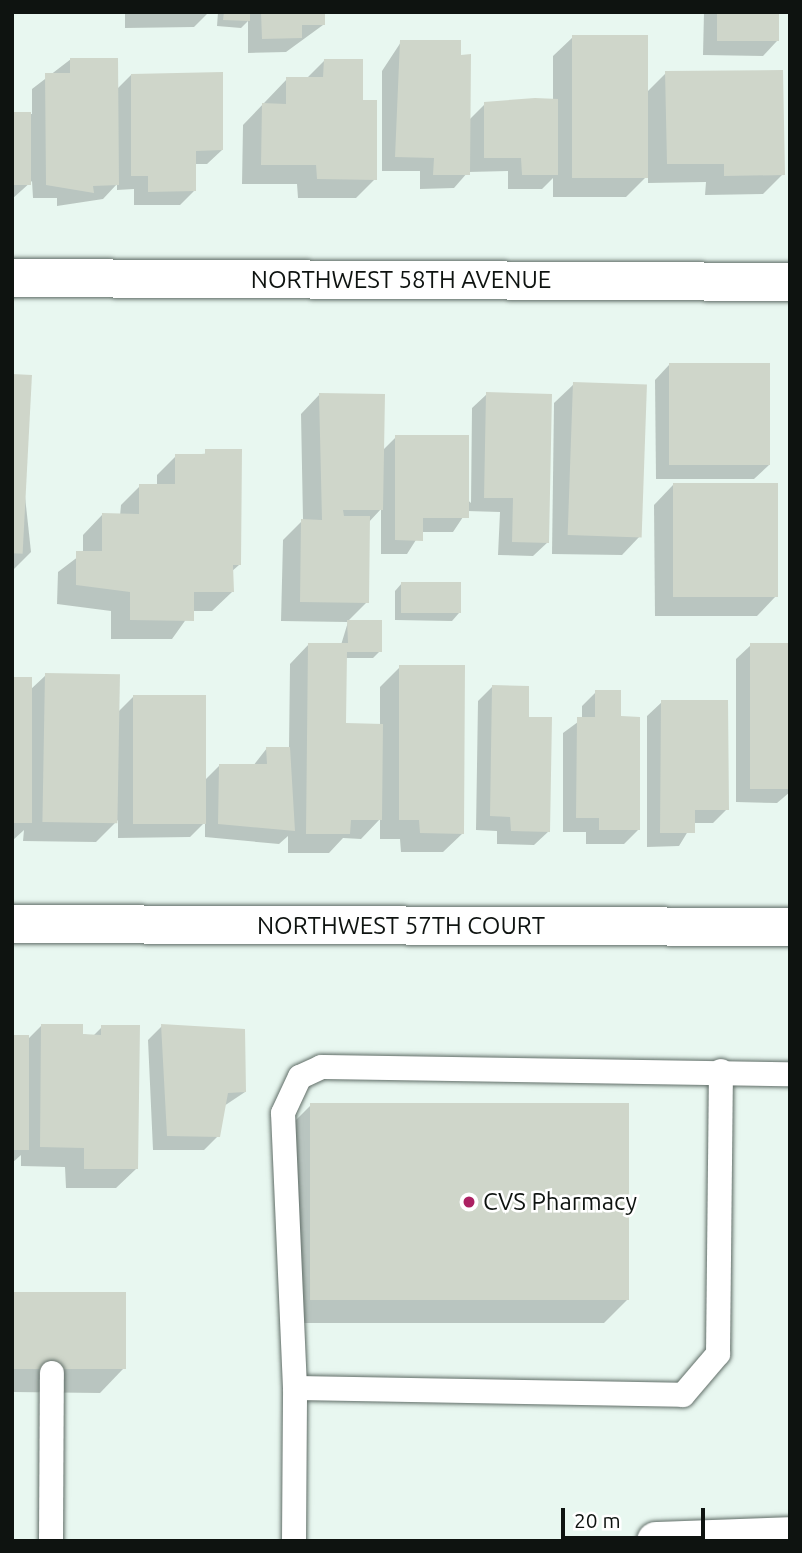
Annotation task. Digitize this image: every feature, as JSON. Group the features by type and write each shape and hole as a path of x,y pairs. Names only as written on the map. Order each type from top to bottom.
{"street":[{"name":"NORTHWEST 58TH AVENUE","path":"12,278 790,282"},
{"name":"NORTHWEST 57TH COURT","path":"12,924 790,927"},
{"path":"656,1541 790,1536"}],"lane":[{"path":"294,1541 295,1388 283,1113 300,1077 321,1068 721,1071 790,1074"},
{"path":"295,1388 683,1395 718,1354 721,1071"},
{"path":"51,1541 52,1373"}],"building":[{"path":"224,12 250,12 250,21 223,20"},
{"path":"261,12 325,12 325,25 302,25 302,38 262,39"},
{"path":"717,12 779,12 779,41 717,41"},
{"path":"572,35 648,35 648,178 572,178"},
{"path":"400,40 461,40 461,55 471,54 470,175 433,175 434,158 395,157"},
{"path":"70,58 118,58 119,185 93,186 94,193 46,185 45,73 70,73"},
{"path":"324,59 363,59 363,100 377,100 377,180 317,179 316,165 261,165 262,103 286,104 286,77 323,77"},
{"path":"783,70 785,175 724,176 724,164 667,164 665,71"},
{"path":"223,72 223,150 196,151 196,191 148,192 148,176 131,176 131,74"},
{"path":"558,99 558,175 522,175 521,158 484,158 484,102"},
{"path":"12,112 31,112 31,185 12,185"},
{"path":"669,363 770,363 770,465 669,465"},
{"path":"12,374 32,375 23,554 12,553"},
{"path":"573,382 647,385 642,537 568,535"},
{"path":"486,392 552,394 549,543 512,542 513,498 484,498"},
{"path":"319,393 385,394 383,510 343,510 344,516 370,516 369,603 300,602 301,519 322,520"},
{"path":"395,435 469,435 469,518 423,518 423,541 395,540"},
{"path":"205,449 242,449 241,565 233,565 234,592 194,592 194,621 130,620 130,592 76,585 76,551 102,551 102,513 139,514 139,484 175,484 175,454 205,454"},
{"path":"673,483 778,483 778,597 673,597"},
{"path":"401,582 461,582 461,613 401,613"},
{"path":"347,620 382,620 382,652 347,652 346,723 383,724 382,820 351,820 350,834 306,834 308,643 348,643"},
{"path":"750,643 790,643 790,789 750,789"},
{"path":"399,665 465,665 464,834 420,833 419,820 399,820"},
{"path":"45,673 120,674 117,823 42,822"},
{"path":"12,677 32,677 32,823 12,823"},
{"path":"492,685 529,686 529,717 552,717 550,832 511,831 510,817 490,816"},
{"path":"595,690 621,690 621,716 640,717 640,830 599,830 599,818 576,818 577,717 595,717"},
{"path":"133,695 206,695 206,824 133,824"},
{"path":"661,700 728,700 729,810 695,810 695,833 660,833"},
{"path":"266,747 290,747 295,831 218,824 219,764 267,764"},
{"path":"41,1024 83,1024 83,1034 101,1035 101,1025 140,1025 138,1169 84,1169 84,1148 40,1147"},
{"path":"161,1024 245,1029 246,1092 228,1093 220,1137 167,1136"},
{"path":"12,1035 29,1035 29,1150 12,1150"},
{"name":"CVS Pharmacy","path":"310,1103 629,1103 629,1300 310,1300"},
{"path":"12,1292 126,1292 126,1369 12,1369"}],"place":[{"name":"CVS Pharmacy","path":"469,1202"}]}
